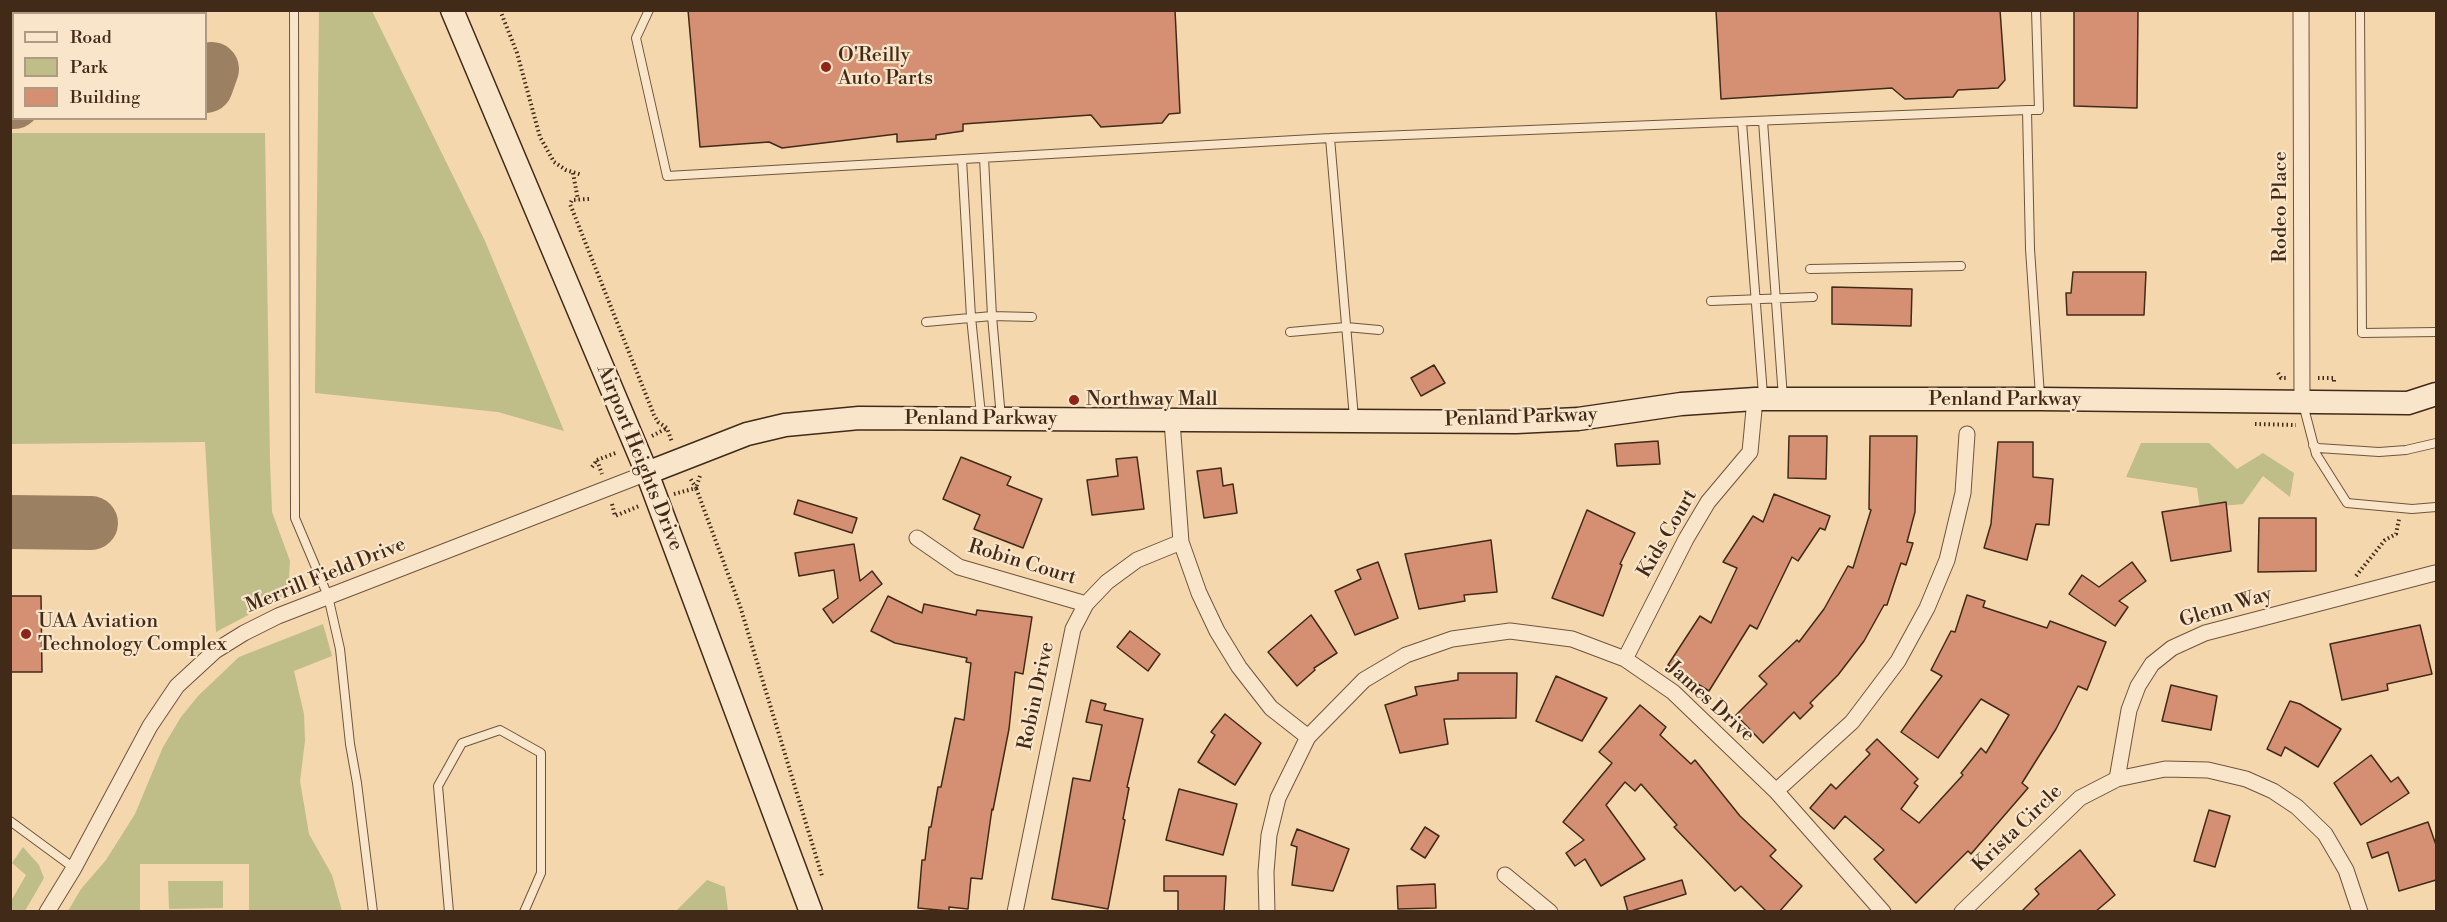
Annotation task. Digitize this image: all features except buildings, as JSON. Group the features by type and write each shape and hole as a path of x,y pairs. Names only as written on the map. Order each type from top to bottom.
{"street":[{"name":"Airport Heights Drive","path":"452,10 527,183 647,473 811,912"},
{"name":"Rodeo Place","path":"2301,10 2302,403"},
{"name":"Penland Parkway","path":"647,473 747,434 785,425 859,418 1516,422 1568,420 1681,404 1767,399 2040,399 2408,404 2436,394"},
{"name":"Kids Court","path":"1625,659 1686,539 1708,502 1750,452 1767,399"},
{"path":"1172,421 1180,542 1203,603 1239,667 1271,708 1308,737"},
{"path":"1776,791 1852,722 1898,661 1927,608 1947,560 1963,493 1967,434"},
{"name":"Merrill Field Drive","path":"47,912 74,868 150,726 177,687 206,659 244,633 328,596 647,473"},
{"name":"Robin Court","path":"917,538 959,567 1086,604"},
{"name":"Robin Drive","path":"1015,912 1073,629 1086,604 1107,582 1137,560 1180,542"},
{"name":"Glenn Way","path":"2116,779 2129,710 2138,686 2152,664 2172,648 2205,633 2435,573"},
{"name":"James Drive","path":"1267,912 1266,872 1269,835 1278,798 1308,737 1364,680 1406,655 1452,639 1510,631 1572,639 1625,659 1673,692 1776,791 1883,912"},
{"name":"Krista Circle","path":"1962,912 2080,798 2116,779 2164,770 2208,771 2246,779 2273,791 2297,807 2325,834 2346,870 2360,912"},
{"path":"1505,875 1550,912"}],"lane":[{"path":"294,10 295,518 328,596 340,649 350,744 373,912"},
{"path":"649,10 636,38 667,176 1330,138 2038,110 2036,10"},
{"path":"2360,10 2362,333 2436,332"},
{"path":"2027,110 2030,260 2040,399"},
{"path":"1763,121 1776,298 1767,399"},
{"path":"1742,122 1755,300 1767,399"},
{"path":"1330,138 1354,421"},
{"path":"984,158 992,316 991,419"},
{"path":"962,159 971,317 991,419"},
{"path":"1810,269 1961,266"},
{"path":"1711,301 1813,297"},
{"path":"926,322 992,316 1032,317"},
{"path":"1290,332 1346,327 1379,330"},
{"path":"2302,403 2316,454 2347,503 2401,508 2436,507"},
{"path":"2313,445 2318,448 2379,452 2406,450 2436,443"},
{"path":"449,912 438,786 462,743 500,730 541,753 541,873 524,912"},
{"path":"10,821 74,868"}],"path":[{"path":"500,10 517,53 540,137 554,162 573,173 582,175"},
{"path":"573,173 578,200"},
{"path":"589,199 570,201 571,208 654,415 658,422 667,428"},
{"path":"702,473 696,488 740,606 825,887"},
{"path":"2347,596 2358,574 2385,540 2396,534 2401,508"}],"green space":[{"path":"319,11 372,11 485,241 564,431 498,412 315,393"},
{"path":"11,133 265,133 272,512 290,561 288,594 216,632 205,442 11,444"},
{"path":"2141,443 2209,443 2237,469 2263,453 2294,473 2290,497 2263,476 2243,504 2200,508 2197,488 2126,477"},
{"path":"323,624 332,656 294,671 304,714 305,741 300,781 309,834 332,875 342,911 249,911 249,864 140,864 140,911 68,911 81,889 106,860 135,814 163,747 181,717 198,696 239,657"},
{"path":"23,847 39,865 44,878 25,911 11,911 11,901 26,875 12,863"},
{"path":"707,880 725,887 728,911 676,911"},
{"path":"168,881 223,881 223,908 169,909"}],"taxiway":[{"path":"207,83 212,69"},
{"path":"10,522 91,523"}],"place":[{"name":"O'Reilly Auto Parts","path":"826,67"},
{"name":"Northway Mall","path":"1074,400"},
{"name":"UAA Aviation Technology Complex","path":"26,634"}]}
